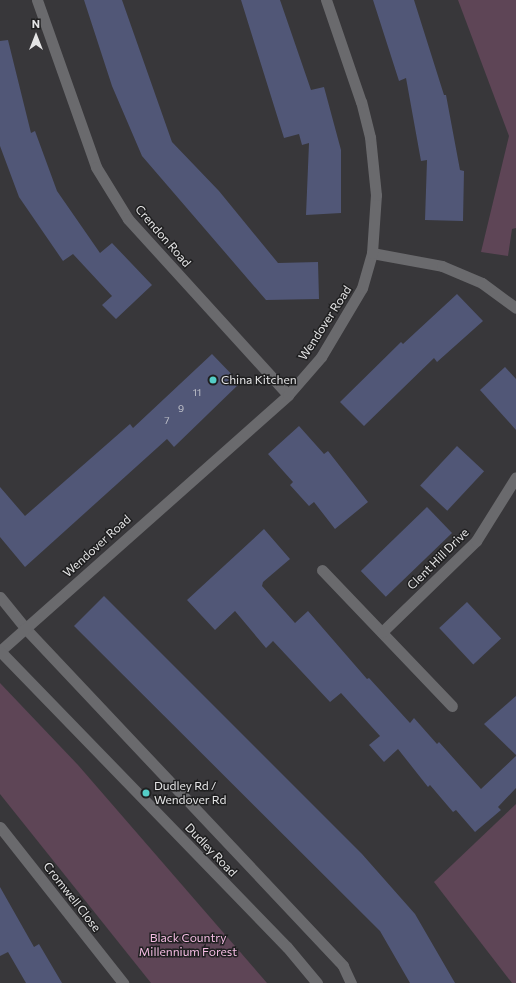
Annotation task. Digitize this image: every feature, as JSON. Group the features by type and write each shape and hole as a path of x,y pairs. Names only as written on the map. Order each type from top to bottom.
{"street":[{"name":"Crendon Road","path":"37,0 96,167 128,219 288,395"},
{"name":"Wendover Road","path":"0,651 288,395 321,357 362,288 372,253 376,194 370,137 361,102 326,0"},
{"path":"372,253 442,266 482,283 516,308"},
{"name":"Clent Hill Drive","path":"382,632 476,541 516,476"},
{"path":"322,570 452,706"},
{"path":"0,597 25,628 343,966 351,983"},
{"name":"Dudley Road","path":"0,651 287,947 317,983"},
{"name":"Cromwell Close","path":"0,827 123,983"}],"green space":[{"path":"458,0 516,0 516,228 512,229 508,256 481,252 509,136"},
{"name":"Black Country Millennium Forest","path":"0,683 78,765 267,983 151,983 0,794"},
{"path":"516,804 516,983 512,983 434,882"}],"building":[{"path":"84,0 122,0 172,142 219,191 278,263 318,262 319,299 266,300 142,156 112,86"},
{"path":"241,0 280,0 311,90 324,87 341,150 341,213 306,215 309,143 302,145 299,134 284,138"},
{"path":"373,0 414,0 444,95 446,95 460,170 464,171 463,221 425,220 427,160 421,161 406,78 399,81"},
{"path":"8,40 31,133 35,131 57,191 100,253 112,243 152,285 116,319 102,305 112,296 73,254 63,261 19,197 0,146 0,41"},
{"path":"457,294 483,321 437,362 434,358 364,426 340,402 401,342 403,344"},
{"path":"212,354 240,383 174,447 167,439 25,567 0,537 0,487 25,516 130,424 133,428"},
{"path":"505,367 516,379 516,430 480,390"},
{"path":"299,426 324,454 328,451 368,502 335,529 314,502 309,506 290,485 293,482 268,454"},
{"path":"457,446 484,471 447,511 420,485"},
{"path":"427,507 452,533 386,597 361,571"},
{"path":"264,529 290,559 263,582 262,586 295,623 308,611 367,679 369,678 410,723 414,718 437,744 439,742 481,789 516,756 516,788 498,807 501,810 475,832 456,810 453,812 430,785 428,787 398,749 384,762 369,745 380,736 341,693 330,702 273,641 266,648 235,611 215,630 187,600"},
{"path":"104,596 362,854 415,914 455,983 410,983 380,931 74,626"},
{"path":"467,602 501,639 473,664 439,628"},
{"path":"516,696 516,755 484,724"},
{"path":"0,887 34,947 39,944 62,983 26,983 8,952 0,956"}],"place":[{"name":"China Kitchen","path":"213,380"},
{"name":"Dudley Rd / Wendover Rd","path":"146,793"}]}
